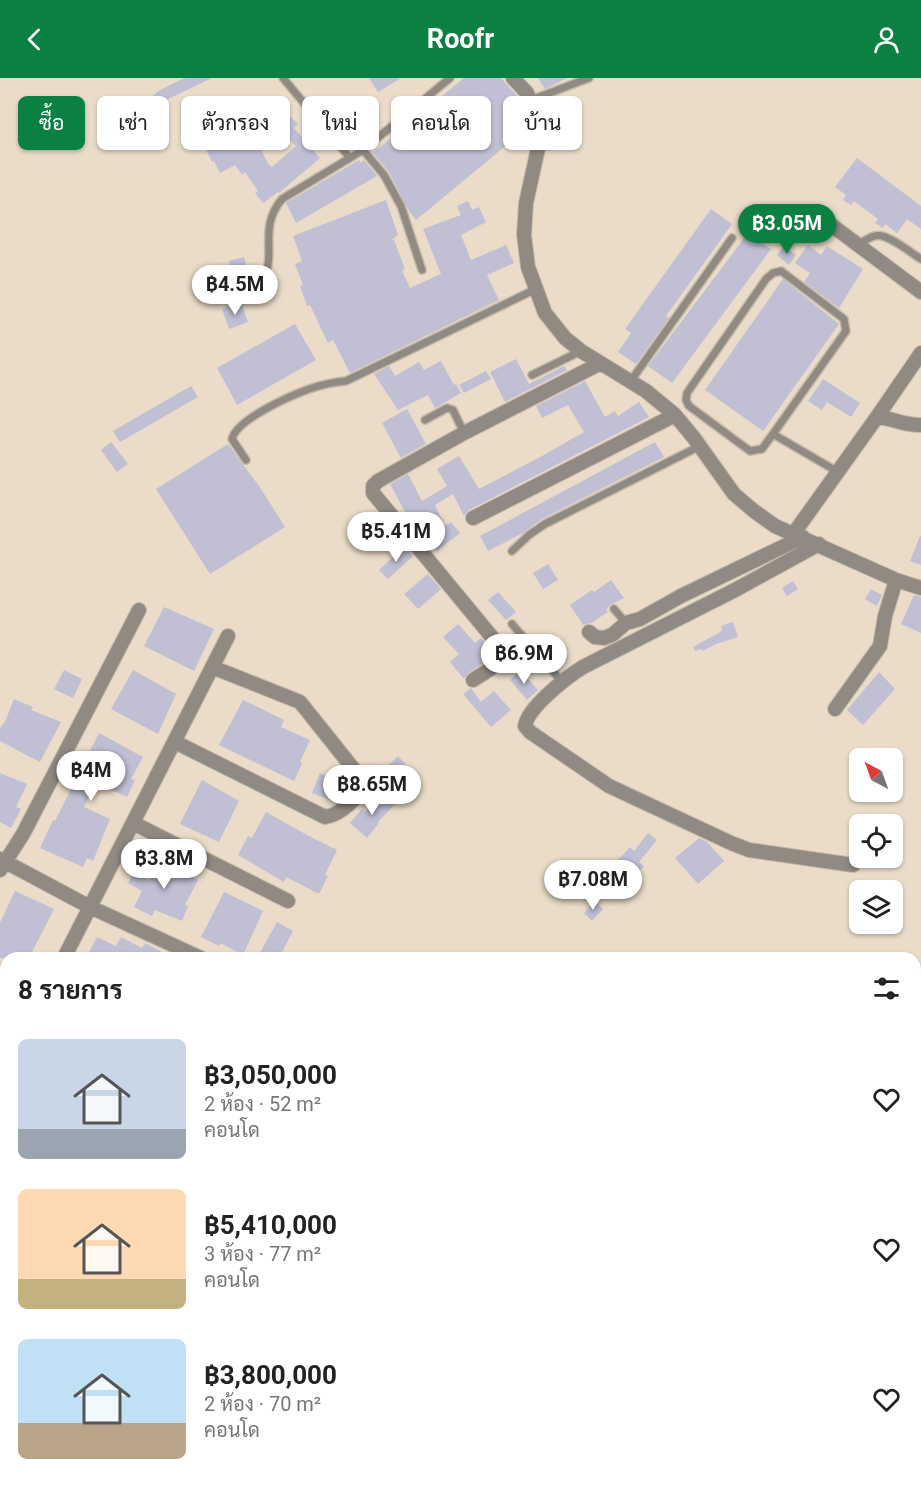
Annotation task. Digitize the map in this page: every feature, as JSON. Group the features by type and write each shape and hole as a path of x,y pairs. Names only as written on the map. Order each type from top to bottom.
{"street":[{"path":"513,78 528,96"},
{"path":"538,150 526,203 524,235 528,267 545,313 565,338 599,364 646,392 675,415 734,494 775,526 896,580 921,588"},
{"path":"822,218 921,292"},
{"path":"589,632 594,637 604,638 612,635 626,623 640,619 799,535 838,472 921,353"},
{"path":"473,680 501,660 503,653 501,648 373,493 373,486 378,481 464,433 599,364"},
{"path":"473,518 675,415"},
{"path":"877,417 886,417 911,426 921,425"},
{"path":"819,544 573,674 533,710 526,718 525,726 530,732 609,786 731,843 749,850 849,864"},
{"path":"835,709 880,646 885,616 896,580"},
{"path":"139,610 22,834 2,863 188,952"},
{"path":"67,952 228,636"},
{"path":"175,742 325,817 334,816 361,791 364,782 300,702 212,667"},
{"path":"133,823 288,901"}],"lane":[{"path":"283,78 351,159"},
{"path":"379,137 450,78"},
{"path":"542,96 589,78"},
{"path":"260,283 266,276 269,265 268,228 274,208 282,199 363,150 384,175 401,206 422,270"},
{"path":"858,245 880,235 921,259"},
{"path":"630,382 732,238"},
{"path":"781,271 844,319 846,331 773,434 762,449 750,451 689,406 686,400 687,393 766,279 773,273 781,271"},
{"path":"246,460 232,439 234,433 244,423 308,389 346,381 536,289"},
{"path":"532,375 580,351"},
{"path":"424,420 447,408 453,410 464,433"},
{"path":"773,434 838,472"},
{"path":"512,551 545,524 700,446"},
{"path":"614,609 626,623"},
{"path":"512,624 562,683"}],"building":[{"path":"185,78 212,78 169,99 169,96 152,96"},
{"path":"369,78 401,78 378,92"},
{"path":"464,78 501,78 517,96 503,96 503,148 416,220 389,172 373,153 391,138 391,150 491,150 491,96 442,96"},
{"path":"538,78 567,78 545,89"},
{"path":"290,116 298,124 294,128 302,137 302,150 313,150 320,158 279,193 263,203 255,193 258,191 245,172 242,175 235,165 220,173 214,161 212,162 206,150 261,150 272,167 296,146 290,140"},
{"path":"857,158 921,206 921,229 907,219 897,233 885,224 883,228 875,223 878,219 854,201 851,205 843,200 846,195 835,187"},
{"path":"359,160 361,163 364,160 377,176 296,223 286,203"},
{"path":"386,200 398,235 392,240 394,240 405,269 402,271 410,288 441,274 423,229 461,215 457,206 468,201 472,210 479,207 486,222 461,235 471,260 506,245 514,263 487,275 499,300 350,373 333,340 328,343 310,305 307,306 300,286 303,285 295,264 302,261 293,236"},
{"path":"711,209 732,224 666,316 669,318 636,364 618,352 631,333 625,329"},
{"path":"748,233 771,249 672,383 648,366"},
{"path":"808,245 821,255 827,246 863,269 839,308 804,282 810,273 795,263"},
{"path":"784,246 796,255 789,265 777,255"},
{"path":"244,257 249,277 234,281 229,261"},
{"path":"783,279 839,324 763,431 705,390"},
{"path":"241,302 248,322 229,329 222,309"},
{"path":"295,324 316,360 237,405 217,368"},
{"path":"516,359 529,384 564,366 567,370 505,402 490,372"},
{"path":"441,361 461,393 435,408 428,395 398,410 374,374 389,366 395,376 419,362 424,370"},
{"path":"486,371 491,379 464,393 459,385"},
{"path":"823,379 860,403 851,417 827,402 822,410 808,401"},
{"path":"585,381 605,417 615,411 618,416 639,402 649,417 469,510 464,516 453,494 435,505 445,526 451,522 460,533 437,551 423,532 419,534 390,484 408,474 422,501 447,486 437,469 459,456 479,489 542,456 584,432 568,405 542,418 536,406"},
{"path":"191,386 198,397 120,442 113,431"},
{"path":"407,409 426,444 401,458 382,423"},
{"path":"111,442 128,464 117,472 101,450"},
{"path":"655,442 664,457 542,519 523,533 488,551 480,536"},
{"path":"228,444 285,527 210,574 156,489"},
{"path":"921,536 921,565 910,561"},
{"path":"405,546 413,556 388,579 379,570"},
{"path":"548,564 558,580 543,589 533,573"},
{"path":"428,574 441,589 418,609 404,594"},
{"path":"611,580 624,598 610,605 606,610 608,612 591,623 583,625 570,605"},
{"path":"793,581 798,589 787,596 782,588"},
{"path":"871,589 882,595 877,606 865,599"},
{"path":"498,592 516,612 506,620 488,600"},
{"path":"914,595 921,597 921,633 901,624"},
{"path":"164,607 214,629 194,671 144,646"},
{"path":"733,622 738,637 703,651 702,649 695,651 693,647 722,631 721,626"},
{"path":"458,624 475,643 481,638 493,653 464,679 450,662 459,654 443,637"},
{"path":"64,670 82,679 73,698 54,689"},
{"path":"133,670 176,694 158,734 111,709"},
{"path":"520,670 538,690 527,700 510,680"},
{"path":"879,672 895,689 863,725 847,710"},
{"path":"471,688 481,702 494,691 511,710 491,727 463,694"},
{"path":"14,699 33,707 31,710 61,722 40,762 0,741 0,728 5,722"},
{"path":"243,700 284,720 281,727 310,740 294,781 219,745"},
{"path":"99,733 143,757 131,779 135,780 127,797 96,783 84,807 110,819 93,861 87,858 83,867 40,848"},
{"path":"398,756 412,771 399,784 384,769"},
{"path":"0,773 27,784 16,807 21,809 11,828 0,822"},
{"path":"320,773 341,782 333,801 312,793"},
{"path":"202,780 239,801 219,842 180,824"},
{"path":"382,794 394,805 367,838 350,823 362,809 365,812"},
{"path":"266,812 337,850 319,894 286,877 284,882 238,855 248,836 252,838"},
{"path":"648,833 657,840 639,862 644,866 633,877 627,871 620,879 610,869 630,847 634,851"},
{"path":"699,838 707,842 724,861 698,884 675,858"},
{"path":"161,857 179,866 177,870 198,880 185,905 188,906 182,921 155,910 152,916 134,907 142,891 128,883 134,872 149,881"},
{"path":"15,891 54,909 32,952 0,952 0,923"},
{"path":"224,892 263,911 244,952 237,952 220,943 219,946 201,937"},
{"path":"595,902 603,909 592,921 584,913"},
{"path":"277,922 293,931 282,952 260,952"},
{"path":"97,937 116,946 121,937 142,948 145,943 162,952 89,952"}]}
